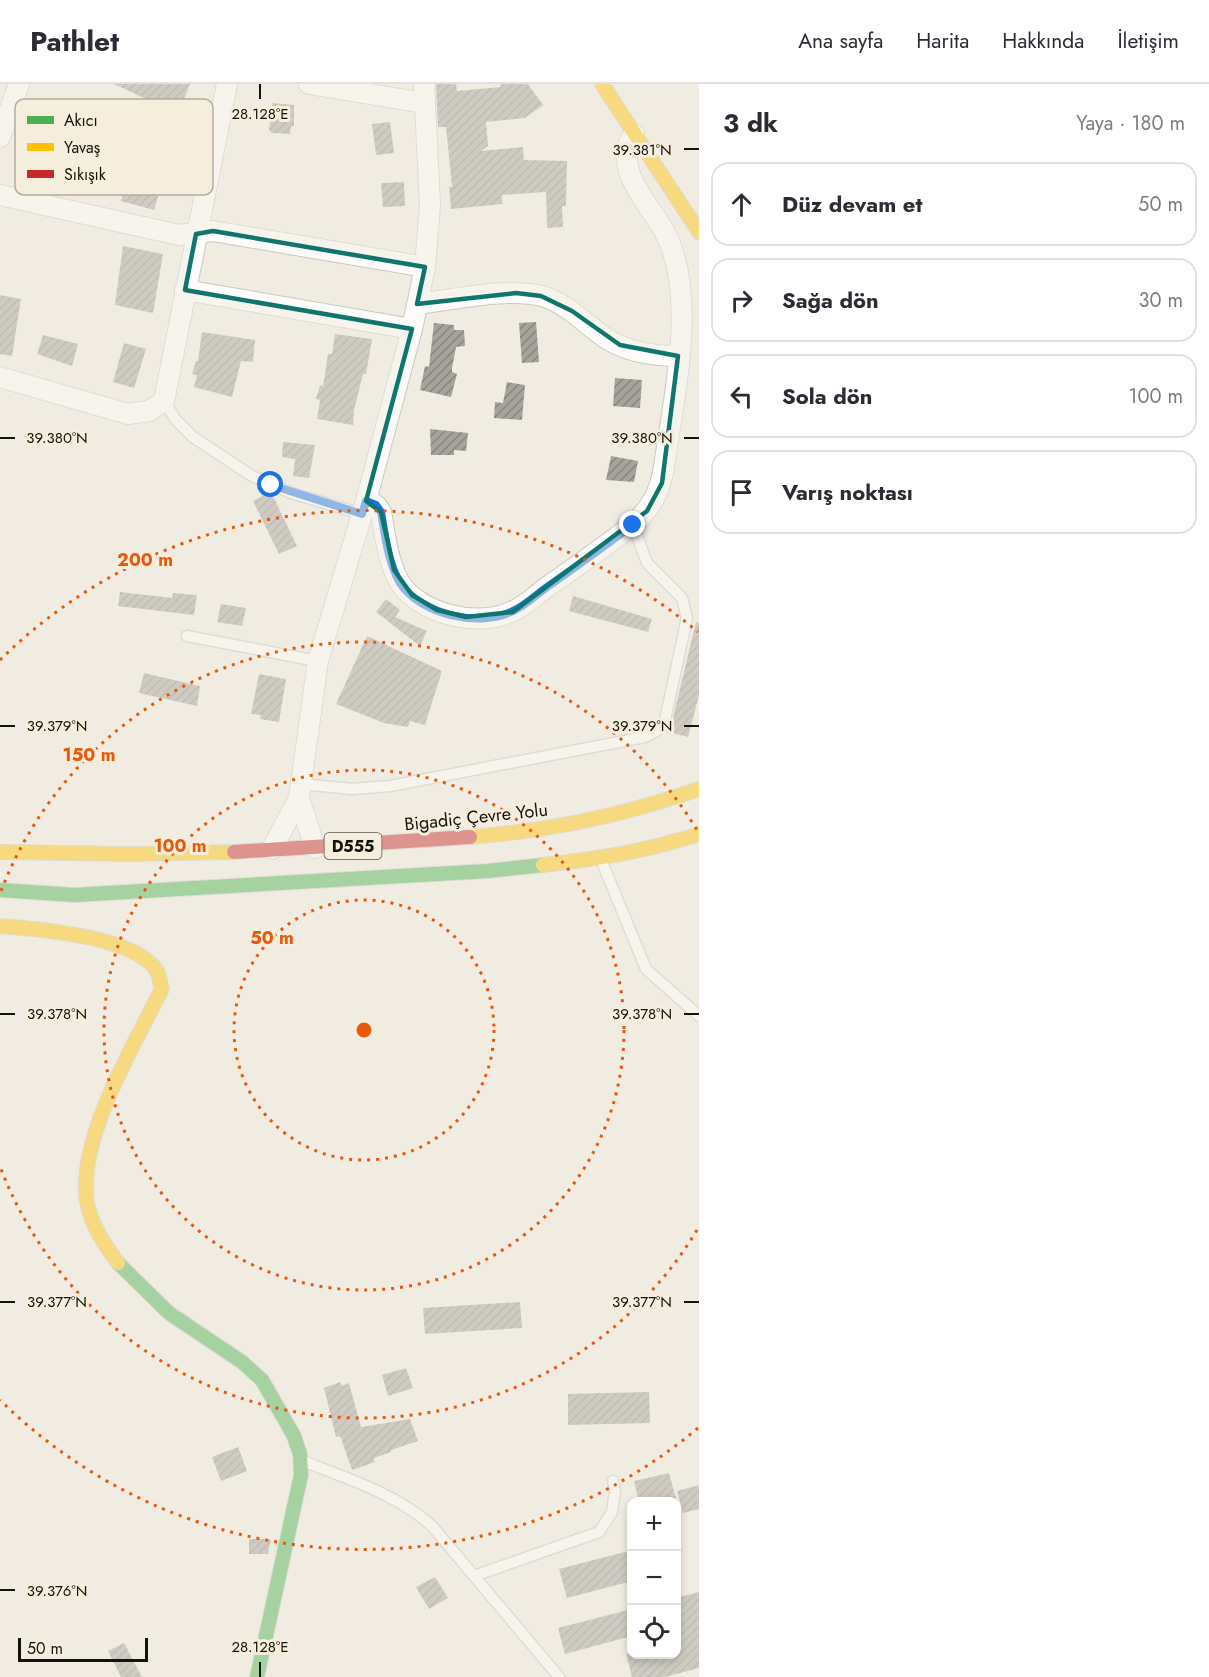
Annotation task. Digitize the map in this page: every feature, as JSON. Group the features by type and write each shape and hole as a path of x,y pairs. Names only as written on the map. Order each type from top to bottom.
{"main road":[{"path":"602,84 699,232"},
{"name":"Bigadiç Çevre Yolu","path":"0,852 90,855 315,848 481,838 583,823 676,798 699,789"},
{"name":"D555","path":"0,890 74,895 488,871 601,859 659,847 699,834"},
{"path":"0,926 52,931 111,944 142,957 158,970 162,989 108,1100 93,1143 86,1184 91,1223 108,1251 166,1309 249,1367 262,1379 272,1393 297,1441 302,1460 257,1677"}],"street":[{"path":"213,152 227,84"},
{"path":"272,849 300,791 318,662 364,508 412,329 425,267 430,205 424,94 309,84"},
{"path":"0,137 11,88"},
{"path":"364,508 376,505 381,512 393,570 401,585 424,603 451,615 482,618 513,612 633,525 647,511 662,483 681,313 676,262 665,233 626,168 626,150 634,134"},
{"path":"0,195 179,235 213,231 425,267"},
{"path":"0,377 128,414 149,411 164,401 204,195"},
{"path":"185,290 412,329"},
{"path":"417,304 516,293 541,296 572,311 620,345 647,354 678,356"},
{"path":"300,791 315,848"}],"lane":[{"path":"164,401 176,420 193,437 252,476 291,493 364,508"},
{"path":"300,791 390,786 645,737 656,731 667,712 687,618 682,598 647,563 633,525"},
{"path":"188,636 318,662"},
{"path":"601,859 646,969 699,1016"},
{"path":"302,1460 403,1503 432,1526 559,1677"},
{"path":"474,1576 599,1532 612,1512 615,1491 613,1481"}],"highlighted area":[{"path":"213,231 425,267 417,304 516,293 541,296 572,311 620,345 678,356 662,483 647,511 513,612 466,617 437,610 412,595 394,570 381,512 366,501 412,329 185,290 196,234"}],"building":[{"path":"114,84 190,84 184,99 146,99"},
{"path":"436,84 456,84 457,91 501,87 500,84 528,84 543,105 525,118 486,122 488,146 481,151 523,147 524,160 567,161 566,206 562,206 563,227 547,228 546,192 502,195 502,204 451,209 449,187 452,187 446,127 438,127"},
{"path":"272,103 294,105 294,126 291,126 290,134 272,133 269,130"},
{"path":"390,122 394,153 376,155 372,124"},
{"path":"404,182 405,206 383,207 381,183"},
{"path":"123,195 158,195 154,210 121,201"},
{"path":"123,246 163,254 153,313 115,305"},
{"path":"0,295 21,299 12,356 0,354"},
{"path":"536,322 539,362 522,363 519,323"},
{"path":"434,323 454,325 454,330 464,330 465,346 456,347 452,372 457,374 451,397 420,390 425,366 429,367"},
{"path":"202,332 255,340 253,362 241,361 232,397 194,387 197,375 192,374 196,361 198,361"},
{"path":"335,334 372,339 366,374 363,374 354,410 353,425 317,419 320,400 316,399 320,385 323,386 328,354 332,354"},
{"path":"43,335 78,344 72,366 37,354"},
{"path":"124,343 146,349 134,388 113,382"},
{"path":"615,378 642,380 640,408 613,406"},
{"path":"507,382 525,385 522,420 494,418 495,402 503,403"},
{"path":"430,429 468,433 466,451 454,450 454,455 431,455"},
{"path":"283,442 315,445 309,478 293,476 295,459 282,457"},
{"path":"611,456 638,461 634,482 606,480"},
{"path":"271,492 297,546 279,554 253,501"},
{"path":"120,592 172,598 173,593 197,595 194,615 118,606"},
{"path":"573,596 652,619 648,632 569,611"},
{"path":"386,599 400,610 395,617 427,631 420,646 376,612"},
{"path":"221,604 246,608 242,626 217,622"},
{"path":"696,622 699,623 699,695 688,737 665,731 672,722"},
{"path":"367,636 442,671 425,725 410,721 408,727 384,723 336,704"},
{"path":"144,673 200,686 197,706 139,693"},
{"path":"259,674 286,679 279,722 260,719 261,715 251,714"},
{"path":"520,1302 522,1328 425,1334 423,1308"},
{"path":"406,1368 413,1388 388,1396 382,1375"},
{"path":"340,1382 342,1386 349,1383 361,1427 410,1419 418,1441 391,1450 391,1452 374,1458 375,1462 352,1470 340,1436 336,1437 324,1388"},
{"path":"649,1392 650,1423 568,1425 568,1394"},
{"path":"238,1447 247,1471 221,1481 212,1457"},
{"path":"669,1473 676,1497 638,1497 634,1481"},
{"path":"699,1485 699,1509 683,1513 681,1497 679,1497 677,1491"},
{"path":"249,1539 271,1539 268,1554 249,1554"},
{"path":"627,1551 627,1582 567,1598 559,1569"},
{"path":"435,1577 448,1598 429,1609 416,1587"},
{"path":"699,1592 699,1668 665,1677 632,1677 627,1659 681,1659 681,1597"},
{"path":"627,1610 627,1637 565,1654 558,1628"},
{"path":"124,1643 142,1677 121,1677 108,1651"}],"traffic: fast":[{"path":"0,890 74,895 488,871 543,865"},
{"path":"118,1263 169,1313 242,1362 262,1380 294,1436 300,1454 301,1475 257,1677"}],"traffic: slow":[{"path":"602,84 699,232"},
{"path":"470,837 529,831 586,820 643,807 699,789"},
{"path":"543,865 622,854 699,834"},
{"path":"0,852 130,854 234,852"},
{"path":"0,926 61,932 108,942 145,959 158,973 162,989 110,1093 99,1122 86,1177 87,1202 92,1219 118,1263"}],"traffic: jam":[{"path":"234,852 470,837"}],"route":[{"path":"271,485 307,499 362,514 366,501 376,505 381,512 393,570 401,585 412,595 437,610 466,617 482,618 513,612 633,525"}]}
